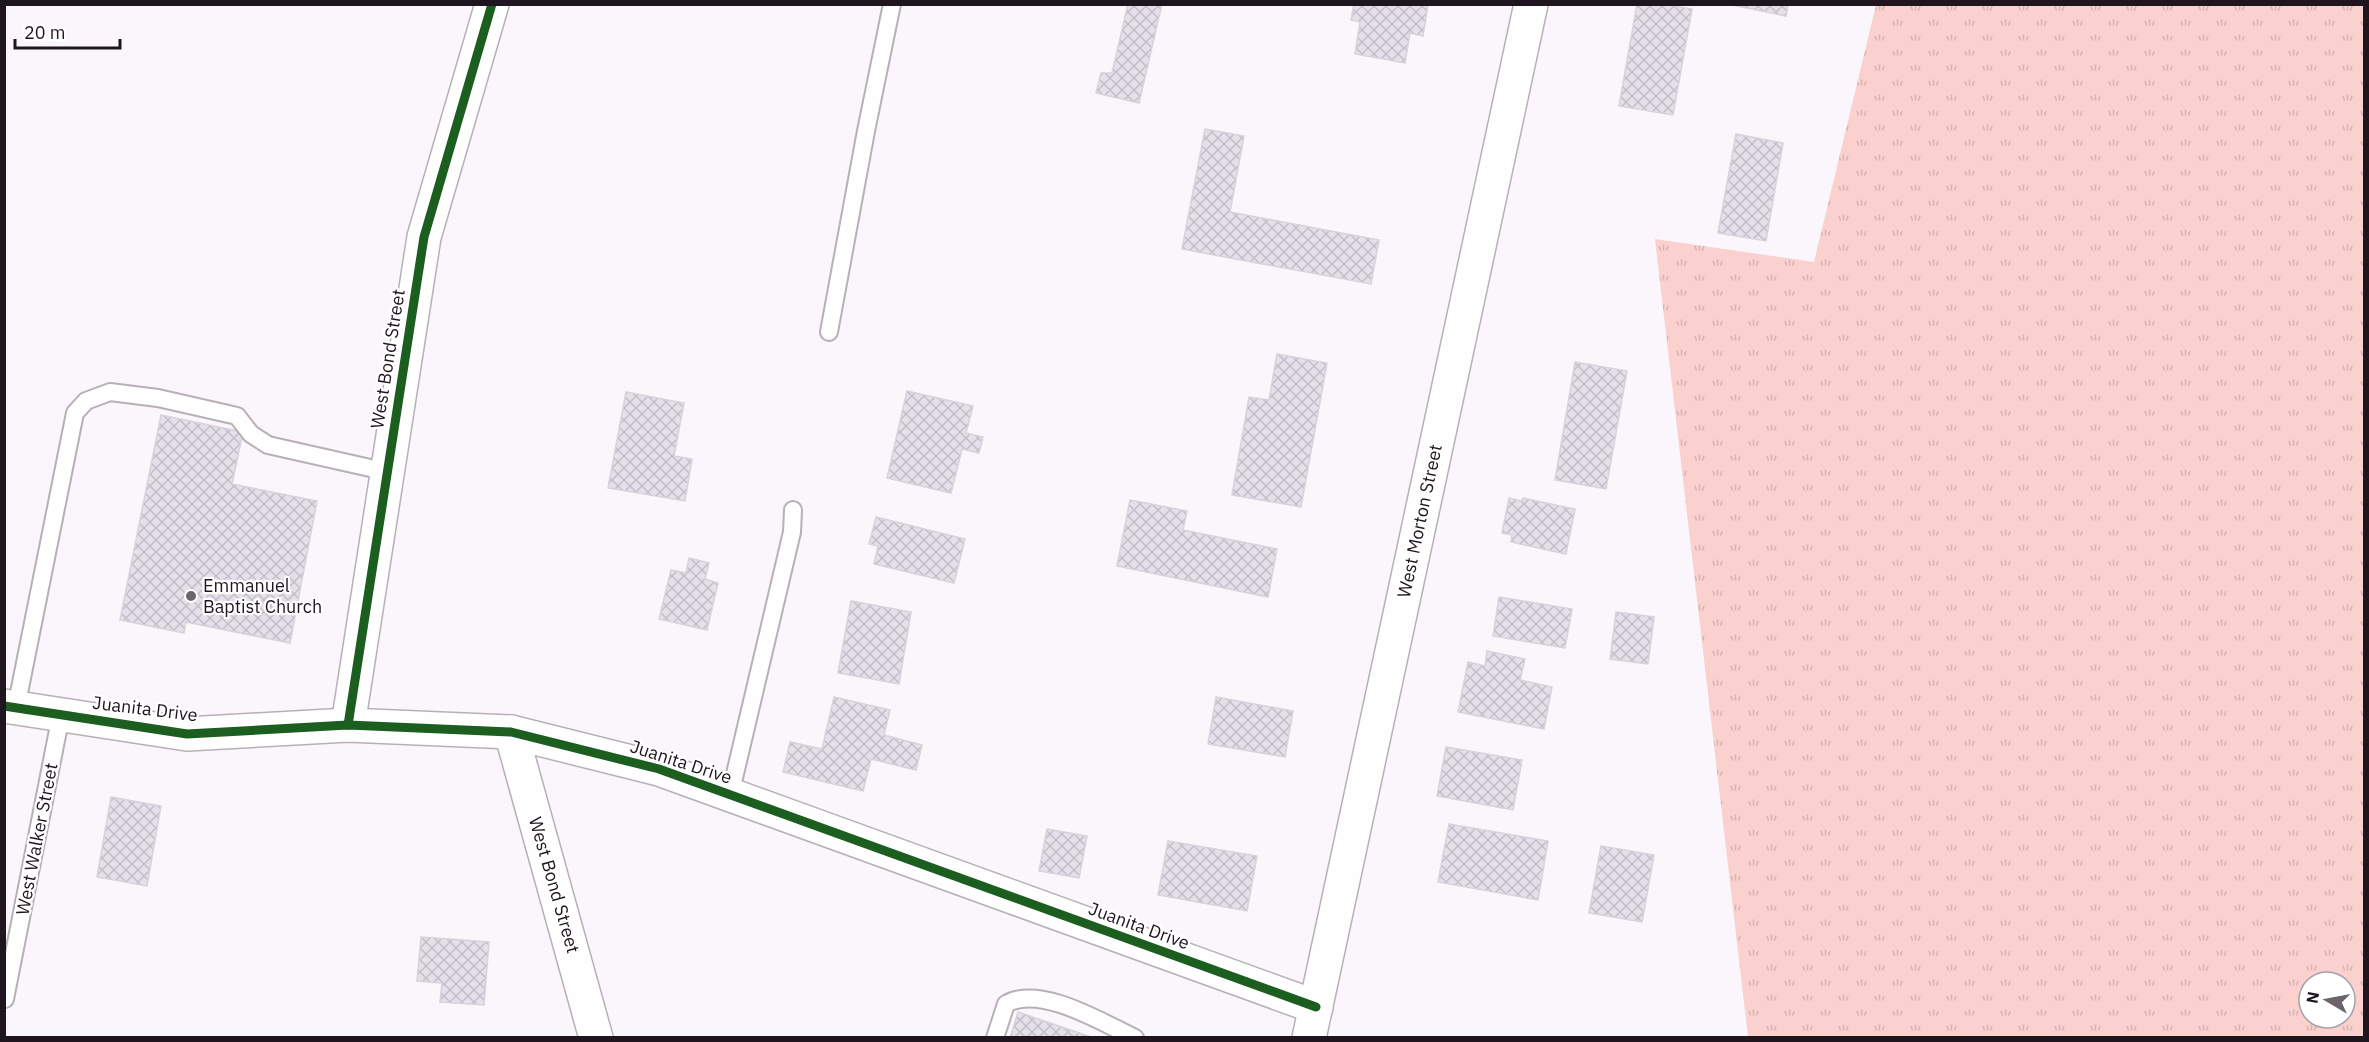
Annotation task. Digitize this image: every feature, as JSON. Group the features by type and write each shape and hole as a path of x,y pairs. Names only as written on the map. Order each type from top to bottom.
{"street":[{"name":"West Bond Street","path":"348,725 424,237 492,4"},
{"name":"West Morton Street","path":"1312,1022 1531,4"},
{"name":"Juanita Drive","path":"10,707 187,734 348,725 511,732 659,769 1312,1022"},
{"name":"West Bond Street","path":"511,732 596,1038"}],"lane":[{"path":"829,332 892,4"},
{"path":"10,707 75,413 86,401 110,392 158,398 237,416 251,434 268,445 388,472"},
{"path":"730,795 792,531 793,510"},
{"name":"West Walker Street","path":"6,999 61,715"},
{"path":"995,1038 1006,1004 1015,999 1037,999 1059,1003 1135,1038"}],"green space":[{"path":"1876,5 2364,5 2364,1037 1748,1037 1655,239 1814,262"}],"building":[{"path":"1128,4 1162,4 1139,103 1096,93 1101,73 1112,73"},
{"path":"1354,4 1428,4 1423,36 1410,33 1405,63 1355,54 1360,22 1351,20"},
{"path":"1637,4 1664,4 1692,9 1673,115 1619,106"},
{"path":"1727,4 1788,4 1786,16"},
{"path":"1205,129 1244,136 1230,212 1379,240 1371,284 1182,249"},
{"path":"1736,134 1783,143 1766,241 1718,233"},
{"path":"1277,354 1327,363 1301,507 1232,495 1249,397 1269,400"},
{"path":"1575,362 1627,371 1606,489 1555,480"},
{"path":"907,391 973,406 966,433 983,437 979,453 962,449 951,493 887,478"},
{"path":"626,392 684,403 674,456 692,459 685,501 608,488"},
{"path":"161,415 243,432 232,484 317,501 290,643 186,622 184,633 120,620"},
{"path":"1509,498 1522,501 1523,498 1575,509 1566,554 1511,542 1512,535 1502,533"},
{"path":"1130,500 1187,511 1183,530 1277,549 1268,597 1117,566"},
{"path":"876,517 965,539 954,583 874,564 878,546 869,544"},
{"path":"689,558 709,563 705,579 718,583 707,630 659,619 671,570 686,573"},
{"path":"1499,597 1572,609 1565,648 1493,636"},
{"path":"851,601 911,612 899,684 838,673"},
{"path":"1616,612 1654,617 1648,664 1610,659"},
{"path":"1487,651 1525,659 1520,680 1552,687 1544,729 1458,712 1468,662 1485,666"},
{"path":"834,697 890,710 884,735 922,745 916,770 871,759 863,791 783,772 790,742 822,749"},
{"path":"1216,697 1293,711 1285,757 1208,744"},
{"path":"1446,747 1522,760 1513,810 1437,796"},
{"path":"111,797 161,806 147,886 97,877"},
{"path":"1449,824 1548,841 1538,900 1438,882"},
{"path":"1047,829 1087,836 1079,878 1039,871"},
{"path":"1168,841 1257,856 1247,911 1158,895"},
{"path":"1601,846 1654,855 1642,922 1589,913"},
{"path":"421,937 489,942 484,1005 440,1002 442,983 417,981"},
{"path":"1018,1012 1094,1038 1010,1038"}],"cycle path":[{"path":"348,725 424,237 492,4"},
{"path":"4,706 187,734 348,725 511,732 659,769 1316,1007"}],"place":[{"name":"Emmanuel Baptist Church","path":"191,596"}]}
